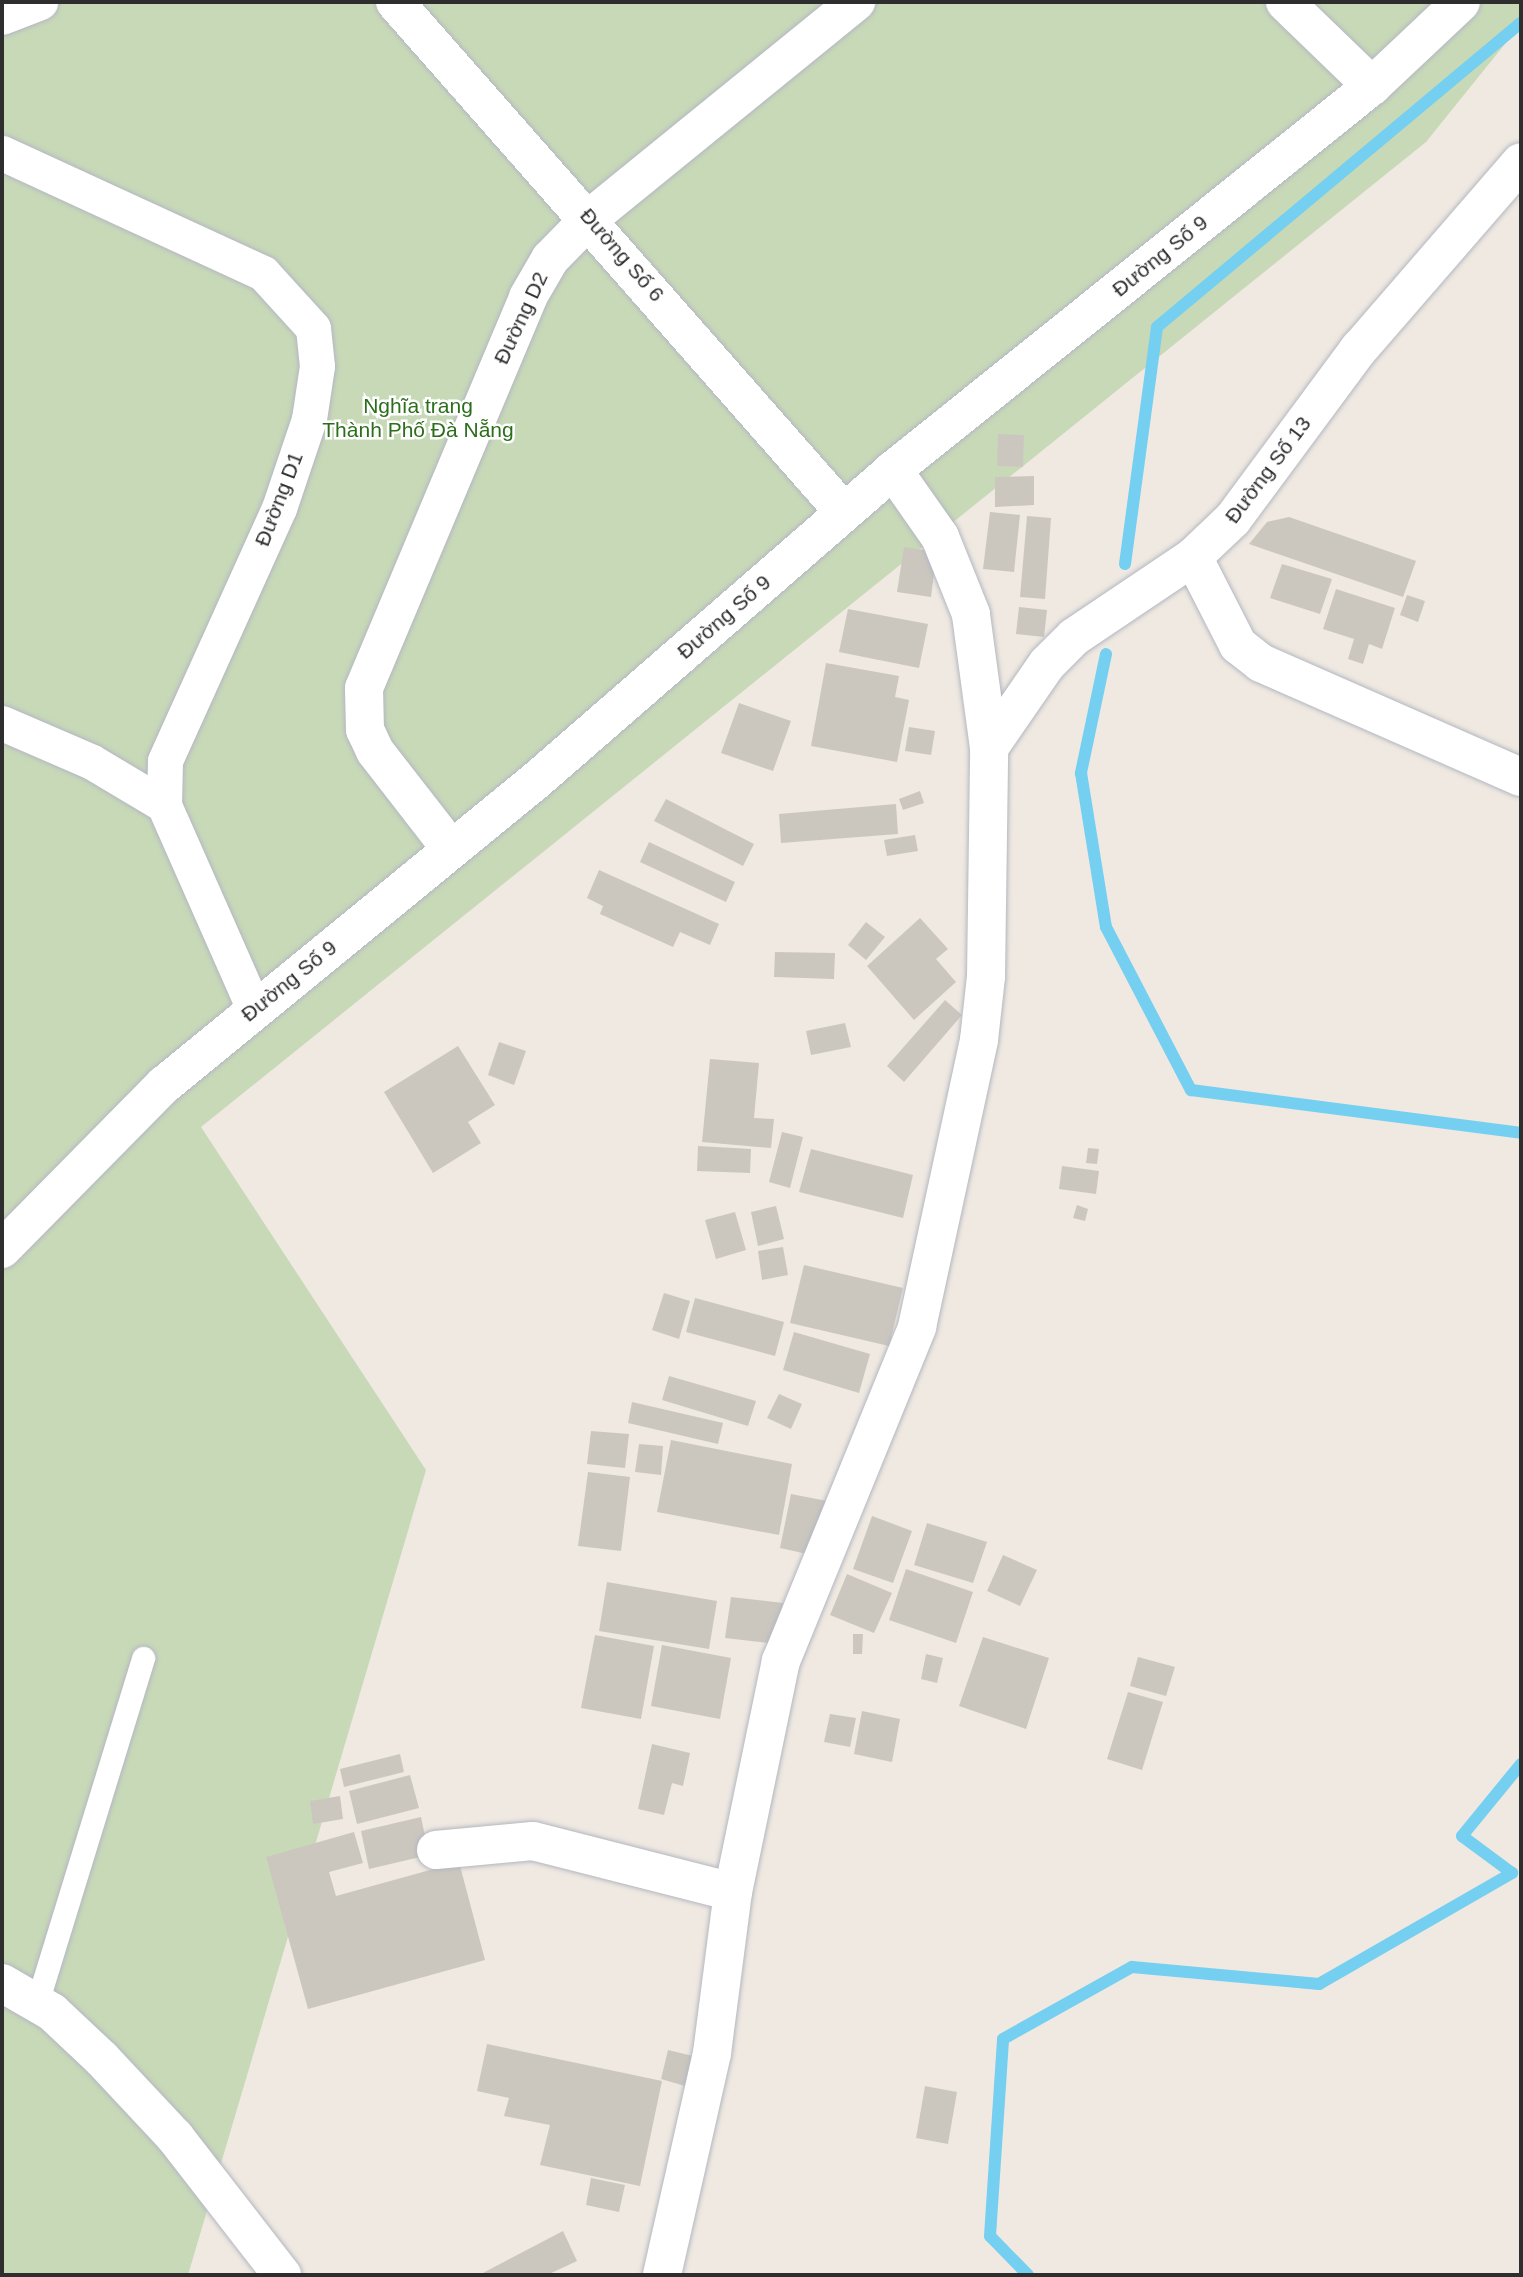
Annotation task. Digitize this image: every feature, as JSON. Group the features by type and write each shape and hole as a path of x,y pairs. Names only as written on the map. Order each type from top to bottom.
{"street":[{"path":"2,16 39,2"},
{"name":"Đường Số 6","path":"395,2 590,218 844,512"},
{"name":"Đường D2","path":"452,849 375,751 364,720 364,688 533,286 590,218 856,2"},
{"path":"1285,2 1351,66"},
{"name":"Đường Số 9","path":"2,1250 74,1169 254,1009 452,849 893,470 1351,66 1461,2"},
{"name":"Đường D1","path":"2,153 263,274 313,328 317,366 309,419 279,508 165,761 164,805 254,1009"},
{"name":"Đường Số 13","path":"989,748 1047,664 1074,637 1193,557 1233,519 1359,349 1508,190 1521,162"},
{"path":"662,2275 712,2053 733,1892 781,1661 917,1327 982,1015 989,748 971,614 957,572 893,470"},
{"path":"1193,557 1238,645 1261,663 1521,778"},
{"path":"2,723 102,766 164,805"},
{"path":"436,1850 533,1841 733,1892"},
{"path":"2,1983 37,2003 175,2137 282,2275"}],"lane":[{"path":"37,2003 143,1658"}],"green space":[{"name":"Nghĩa trang Thành Phố Đà Nẵng","path":"2,2 1521,2 1521,24 1426,142 201,1127 426,1470 188,2275 2,2275"}],"building":[{"path":"998,434 1024,435 1023,467 997,466"},
{"path":"1034,476 1034,505 995,507 995,477"},
{"path":"990,512 1020,515 1014,572 983,569"},
{"path":"1027,516 1051,518 1045,599 1020,597"},
{"path":"1289,517 1416,561 1403,597 1249,544 1267,522"},
{"path":"904,547 937,552 931,597 897,592"},
{"path":"1282,564 1332,579 1320,614 1270,598"},
{"path":"1336,589 1395,608 1382,649 1369,644 1363,664 1348,659 1354,639 1323,629"},
{"path":"1407,595 1425,601 1418,622 1400,615"},
{"path":"1019,607 1047,610 1044,637 1016,634"},
{"path":"848,609 928,624 919,668 839,652"},
{"path":"826,663 899,676 895,697 909,700 897,762 811,746"},
{"path":"739,703 791,721 773,771 721,753"},
{"path":"909,727 935,731 931,755 905,751"},
{"path":"920,791 924,803 903,810 899,799"},
{"path":"666,799 754,844 743,866 654,821"},
{"path":"896,804 898,834 781,843 779,814"},
{"path":"915,835 918,851 887,856 884,840"},
{"path":"649,842 735,882 726,902 640,862"},
{"path":"599,870 719,924 710,945 680,932 673,947 600,914 603,906 587,898"},
{"path":"920,918 948,949 936,959 956,982 914,1020 867,966"},
{"path":"866,922 885,937 866,960 848,945"},
{"path":"775,952 835,953 834,979 774,977"},
{"path":"945,1000 962,1015 904,1082 887,1066"},
{"path":"845,1023 851,1047 811,1055 806,1031"},
{"path":"499,1042 526,1051 514,1085 488,1075"},
{"path":"458,1046 495,1105 468,1122 481,1143 433,1173 384,1092"},
{"path":"710,1059 759,1063 754,1118 774,1119 771,1148 702,1142"},
{"path":"782,1132 803,1137 790,1188 769,1182"},
{"path":"698,1146 751,1149 750,1173 697,1171"},
{"path":"1088,1148 1099,1149 1097,1164 1086,1163"},
{"path":"811,1149 913,1175 903,1218 799,1192"},
{"path":"1062,1166 1099,1171 1096,1194 1059,1189"},
{"path":"1077,1205 1088,1209 1085,1221 1073,1218"},
{"path":"776,1206 784,1239 758,1246 751,1212"},
{"path":"735,1212 746,1250 716,1259 705,1220"},
{"path":"783,1247 788,1275 762,1280 758,1251"},
{"path":"804,1265 903,1288 889,1346 790,1323"},
{"path":"664,1293 690,1301 679,1339 652,1330"},
{"path":"695,1298 784,1322 775,1356 686,1332"},
{"path":"794,1332 870,1354 859,1393 783,1370"},
{"path":"669,1376 756,1401 748,1426 662,1400"},
{"path":"779,1394 802,1404 791,1429 767,1418"},
{"path":"632,1402 723,1423 718,1444 628,1423"},
{"path":"591,1431 629,1434 625,1468 587,1464"},
{"path":"671,1440 792,1464 779,1535 657,1512"},
{"path":"639,1444 663,1446 661,1475 635,1472"},
{"path":"588,1472 630,1477 621,1551 578,1546"},
{"path":"791,1494 827,1501 816,1556 780,1548"},
{"path":"872,1516 912,1531 893,1583 853,1569"},
{"path":"927,1523 987,1542 973,1583 914,1565"},
{"path":"1003,1555 1037,1570 1020,1606 987,1591"},
{"path":"906,1569 973,1592 956,1643 889,1620"},
{"path":"847,1574 892,1593 874,1633 830,1615"},
{"path":"607,1582 717,1601 709,1649 599,1631"},
{"path":"731,1597 783,1603 778,1644 725,1638"},
{"path":"853,1634 863,1634 862,1654 853,1654"},
{"path":"595,1635 654,1646 641,1719 581,1708"},
{"path":"983,1637 1049,1658 1026,1729 959,1706"},
{"path":"662,1645 731,1658 720,1719 651,1706"},
{"path":"926,1654 943,1658 937,1683 921,1679"},
{"path":"1138,1657 1175,1667 1166,1696 1130,1686"},
{"path":"1128,1692 1163,1702 1142,1770 1107,1759"},
{"path":"862,1711 900,1719 892,1762 854,1754"},
{"path":"830,1714 856,1718 850,1747 824,1742"},
{"path":"652,1744 690,1753 683,1786 672,1783 664,1815 638,1809"},
{"path":"400,1754 404,1772 344,1787 340,1769"},
{"path":"410,1775 419,1808 357,1824 349,1791"},
{"path":"340,1796 343,1819 313,1824 310,1801"},
{"path":"421,1817 429,1855 369,1869 361,1831"},
{"path":"354,1832 363,1863 329,1872 336,1896 459,1862 485,1960 308,2009 266,1857"},
{"path":"487,2044 662,2081 640,2186 540,2165 550,2125 504,2116 509,2098 477,2091"},
{"path":"668,2050 693,2056 685,2086 661,2079"},
{"path":"925,2086 957,2092 948,2144 916,2138"},
{"path":"591,2178 625,2185 619,2212 586,2205"},
{"path":"563,2231 577,2261 547,2275 479,2275"}],"waterway":[{"path":"1125,564 1157,327 1521,23"},
{"path":"1106,654 1081,773 1106,927 1191,1090 1521,1133"},
{"path":"1028,2275 990,2236 1003,2039 1132,1967 1319,1984 1512,1873 1462,1836 1521,1764"}]}
